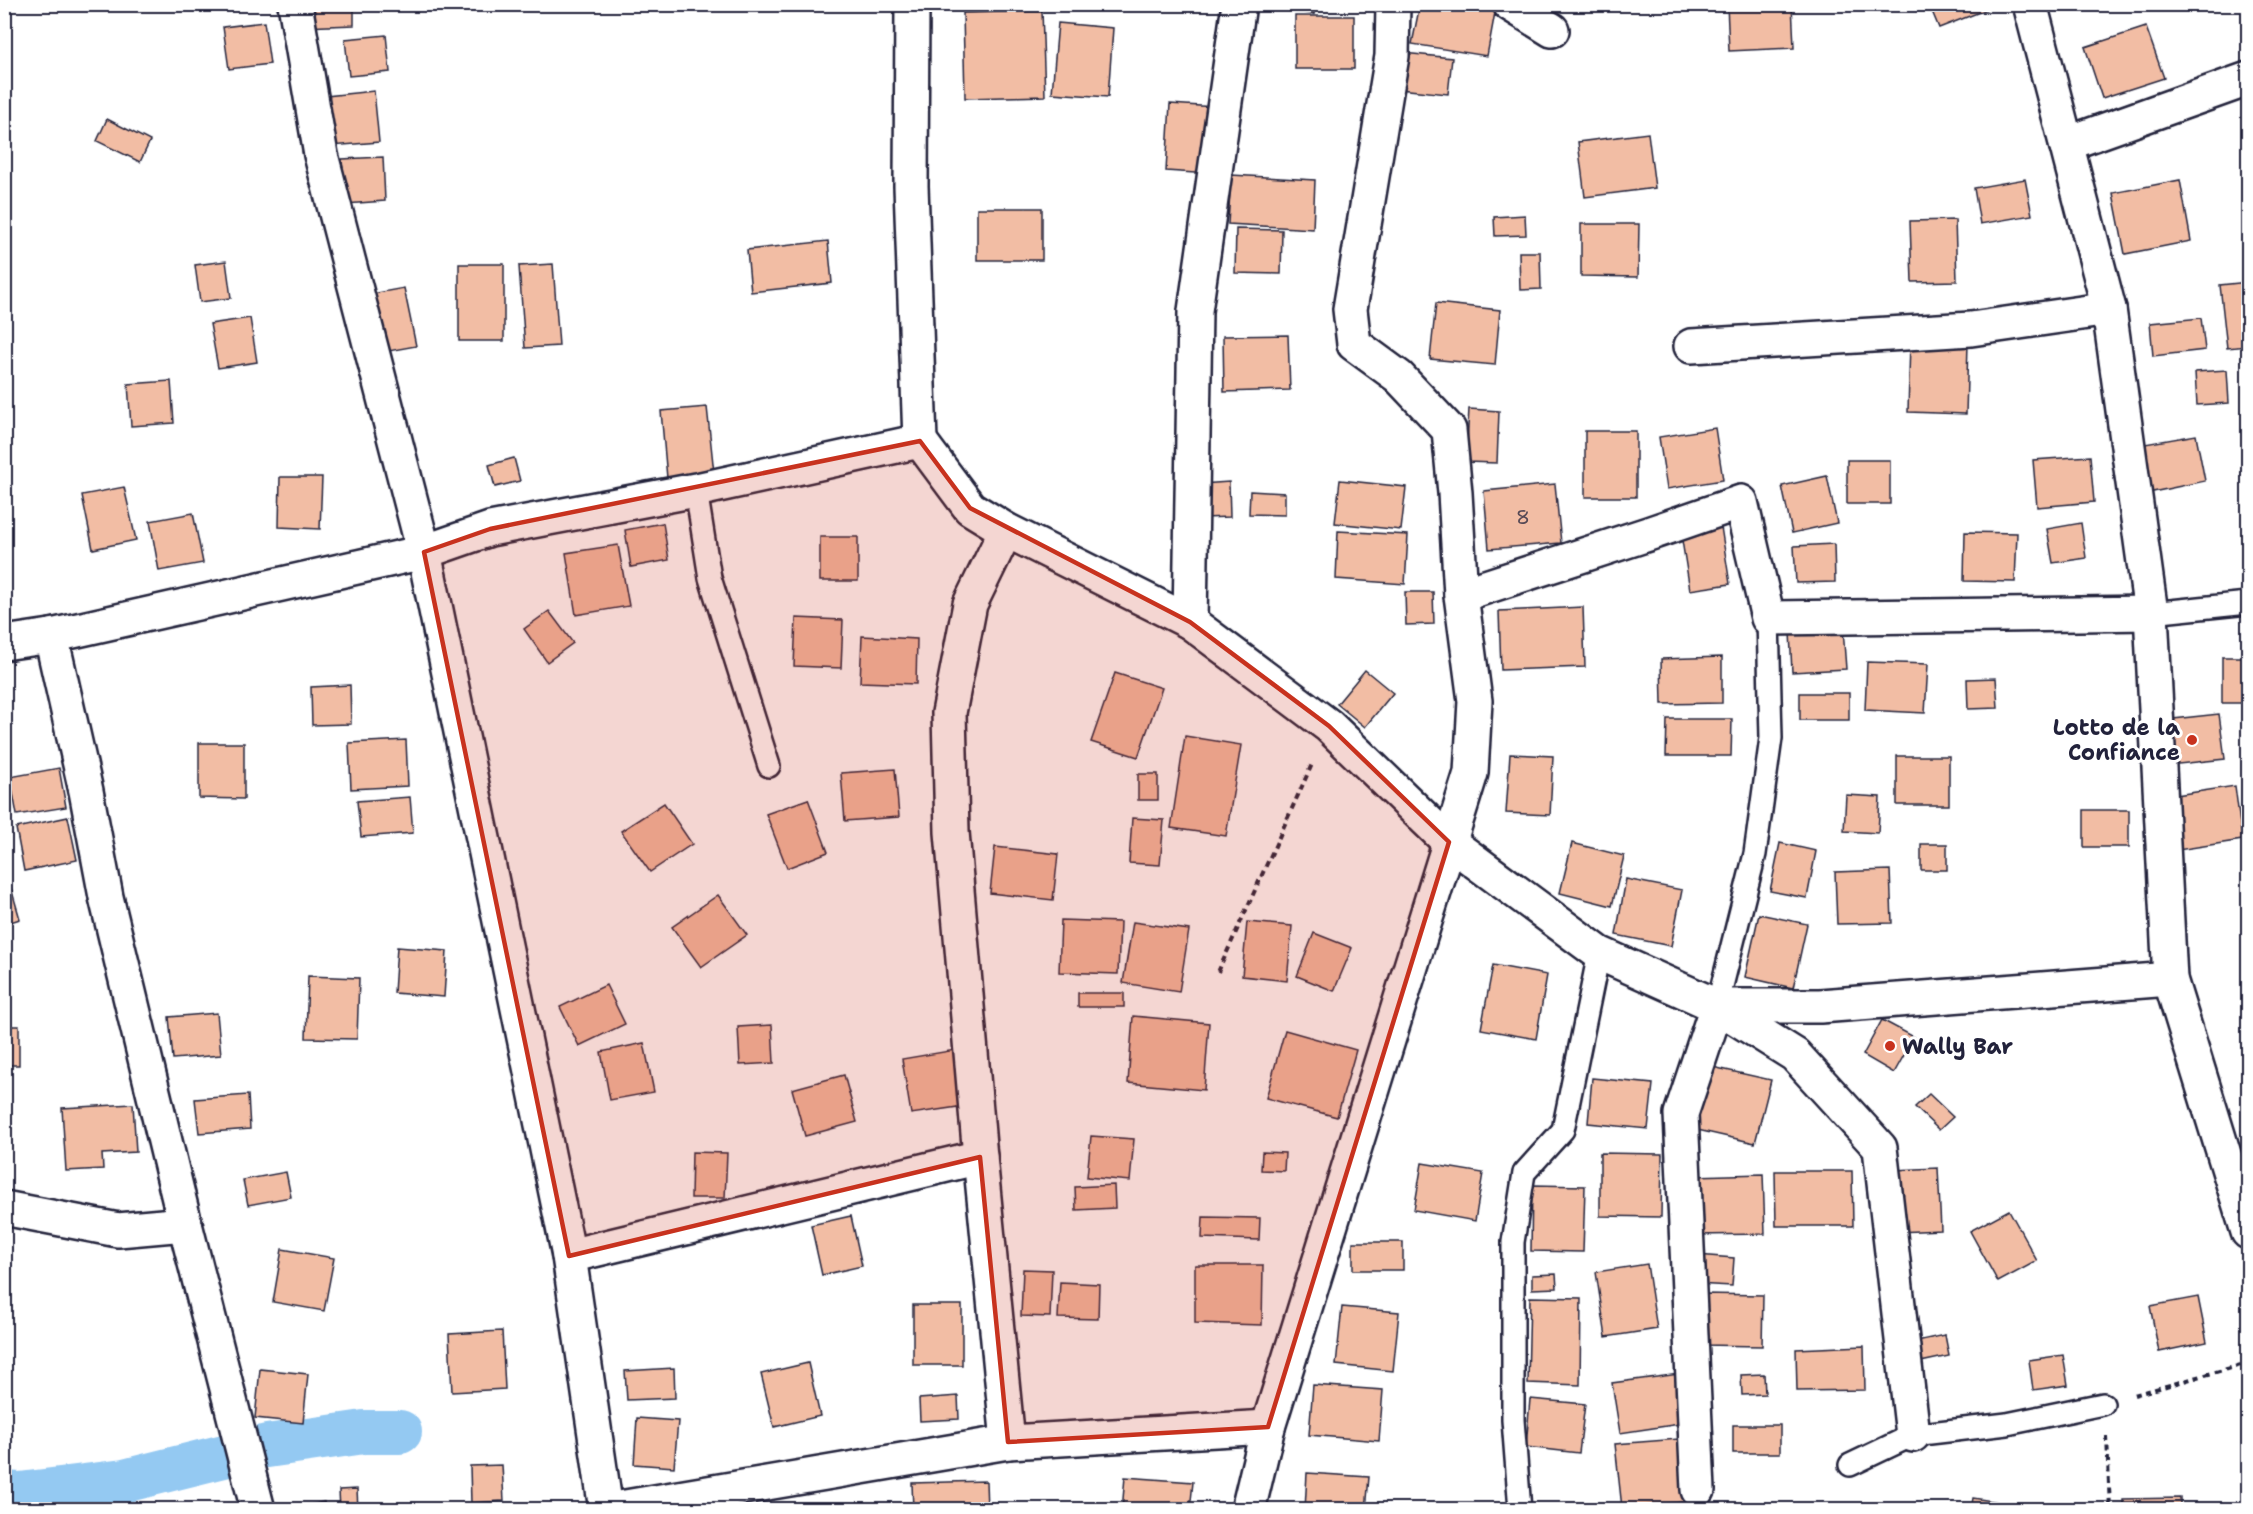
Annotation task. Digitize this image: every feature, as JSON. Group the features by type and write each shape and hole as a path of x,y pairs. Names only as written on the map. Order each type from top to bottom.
{"street":[{"path":"295,4 321,155 424,552 568,1256 607,1509 1008,1442 1268,1427"},
{"path":"912,4 911,186 920,441 970,508 1006,530 1190,622 1329,726 1449,842 1599,953 1717,1006 1795,1055 1880,1148 1913,1435"},
{"path":"1190,622 1195,311 1239,4"},
{"path":"1248,1509 1268,1427 1471,772 1475,701 1461,595 1449,430 1399,377 1354,344 1350,309 1392,56 1393,4"},
{"path":"1510,4 1552,30"},
{"path":"2030,4 2109,309 2151,613 2170,978 2246,1215"},
{"path":"2066,144 2248,79"},
{"path":"1691,346 1971,328 2109,309"},
{"path":"4,643 51,636 424,552 490,529 696,490 920,441"},
{"path":"1461,595 1741,502 1768,618 2151,613"},
{"path":"1006,530 970,604 949,712 952,832 980,1157 1008,1442"},
{"path":"51,636 86,791 106,897 185,1224 258,1509"},
{"path":"1717,1006 1820,1006 2170,978"},
{"path":"1698,1490 1681,1114 1717,1006"},
{"path":"568,1256 980,1157"},
{"path":"4,1209 118,1230 185,1224"}],"lane":[{"path":"696,490 710,578 769,766"},
{"path":"2151,613 2248,603"},
{"path":"1717,1006 1755,854 1771,738 1768,618"},
{"path":"1520,1509 1513,1420 1513,1242 1524,1173 1563,1130 1599,953"},
{"path":"1850,1465 1913,1435 2007,1424 2103,1404"}],"path":[{"path":"1218,972 1329,726"},
{"path":"2110,1509 2107,1416 2103,1404 2248,1363"}],"highlighted area":[{"path":"920,441 970,508 1190,622 1329,726 1449,842 1268,1427 1008,1442 980,1157 569,1256 424,552 490,529"}],"building":[{"path":"302,4 354,4 354,25 302,27"},
{"path":"1262,4 1316,4 1314,14"},
{"path":"1420,4 1484,4 1496,7 1487,56 1412,44"},
{"path":"1727,4 1792,4 1794,48 1729,51"},
{"path":"1929,4 1989,4 1990,8 1939,28"},
{"path":"1042,11 1045,96 965,98 963,13"},
{"path":"1295,16 1354,16 1354,69 1295,69"},
{"path":"264,22 270,64 229,69 223,27"},
{"path":"1058,23 1113,28 1108,97 1052,93"},
{"path":"2146,27 2164,78 2102,98 2085,47"},
{"path":"386,35 390,72 349,76 345,39"},
{"path":"1403,53 1452,58 1448,94 1399,89"},
{"path":"374,91 379,142 331,146 326,96"},
{"path":"1170,104 1215,107 1210,174 1166,171"},
{"path":"107,119 150,141 140,162 97,141"},
{"path":"1648,133 1655,188 1585,197 1578,142"},
{"path":"383,157 385,201 345,204 342,159"},
{"path":"1231,175 1315,180 1313,229 1228,224"},
{"path":"2025,179 2032,215 1980,224 1974,188"},
{"path":"2180,180 2191,241 2125,254 2113,193"},
{"path":"977,208 1042,208 1042,260 977,260"},
{"path":"1525,215 1526,235 1495,236 1494,217"},
{"path":"1955,220 1957,281 1912,282 1910,221"},
{"path":"1581,224 1639,224 1638,277 1581,276"},
{"path":"1236,229 1282,230 1281,274 1235,273"},
{"path":"828,241 832,283 751,292 747,250"},
{"path":"1519,252 1540,252 1541,289 1520,290"},
{"path":"226,261 231,298 200,302 195,265"},
{"path":"459,264 504,264 504,341 459,341"},
{"path":"553,264 559,346 525,348 519,266"},
{"path":"2248,282 2248,346 2227,348 2220,285"},
{"path":"404,288 416,346 383,352 371,294"},
{"path":"1436,303 1500,310 1495,365 1430,359"},
{"path":"250,318 257,362 218,368 210,324"},
{"path":"2201,318 2205,350 2153,356 2150,323"},
{"path":"1288,335 1290,390 1224,392 1223,336"},
{"path":"1910,342 1968,343 1966,414 1908,412"},
{"path":"2227,370 2229,403 2197,405 2195,372"},
{"path":"171,381 174,423 131,426 128,384"},
{"path":"707,407 714,473 667,478 661,411"},
{"path":"1469,409 1499,411 1497,463 1466,462"},
{"path":"1715,428 1723,480 1667,489 1659,437"},
{"path":"1585,431 1636,431 1636,497 1585,497"},
{"path":"2196,435 2205,481 2148,493 2139,445"},
{"path":"2090,456 2094,502 2037,507 2033,460"},
{"path":"514,458 520,481 495,487 489,465"},
{"path":"1847,460 1890,460 1890,504 1847,504"},
{"path":"1827,476 1837,523 1792,533 1782,486"},
{"path":"280,477 322,477 320,529 279,527"},
{"path":"1340,480 1406,487 1401,530 1335,523"},
{"path":"1229,482 1230,517 1203,518 1201,484"},
{"path":"1555,484 1561,543 1489,549 1484,491"},
{"path":"124,487 136,540 93,549 82,495"},
{"path":"1250,491 1285,493 1285,515 1249,514"},
{"path":"193,513 203,563 159,571 150,521"},
{"path":"663,523 669,560 631,567 625,530"},
{"path":"2081,523 2086,558 2053,563 2047,529"},
{"path":"1721,527 1730,584 1690,590 1681,534"},
{"path":"1338,531 1408,535 1405,584 1336,579"},
{"path":"1965,532 2017,533 2015,582 1964,581"},
{"path":"820,537 858,537 858,581 820,581"},
{"path":"1834,544 1835,582 1796,583 1794,546"},
{"path":"618,545 629,606 576,615 566,553"},
{"path":"1405,592 1433,592 1434,624 1406,625"},
{"path":"1583,607 1585,667 1501,670 1499,611"},
{"path":"549,611 573,643 547,662 524,629"},
{"path":"796,618 843,620 841,668 794,666"},
{"path":"1843,629 1846,669 1792,672 1790,632"},
{"path":"862,636 917,639 916,684 860,682"},
{"path":"1722,657 1722,703 1662,704 1661,659"},
{"path":"2222,657 2248,657 2248,703 2222,703"},
{"path":"1867,662 1928,664 1925,713 1865,710"},
{"path":"1365,670 1393,693 1365,727 1337,704"},
{"path":"1115,673 1162,688 1138,757 1091,742"},
{"path":"1996,678 1998,708 1968,709 1967,679"},
{"path":"350,685 351,724 312,725 311,687"},
{"path":"1800,693 1849,693 1849,720 1800,720"},
{"path":"2219,714 2225,759 2169,765 2164,720"},
{"path":"1667,719 1732,719 1731,756 1666,756"},
{"path":"1185,736 1241,745 1226,836 1171,828"},
{"path":"406,740 408,786 351,789 349,743"},
{"path":"199,743 244,743 244,799 199,798"},
{"path":"1510,754 1553,756 1550,815 1506,813"},
{"path":"1897,756 1949,756 1949,805 1897,805"},
{"path":"59,768 66,807 17,815 10,777"},
{"path":"895,769 899,817 845,821 841,773"},
{"path":"1138,774 1158,774 1158,800 1138,800"},
{"path":"2235,786 2242,840 2178,850 2170,796"},
{"path":"1846,795 1880,797 1878,833 1844,831"},
{"path":"410,797 413,833 361,837 357,801"},
{"path":"808,799 828,852 787,868 766,814"},
{"path":"664,803 692,844 650,872 621,831"},
{"path":"2084,810 2129,810 2129,847 2084,847"},
{"path":"68,817 77,860 24,871 16,828"},
{"path":"1132,818 1164,820 1160,865 1129,863"},
{"path":"1572,843 1624,856 1612,906 1560,893"},
{"path":"1780,843 1816,851 1807,898 1770,891"},
{"path":"1921,844 1947,844 1947,870 1921,870"},
{"path":"995,847 1058,854 1053,900 990,893"},
{"path":"1890,870 1892,923 1837,924 1835,872"},
{"path":"1626,879 1682,890 1671,946 1616,935"},
{"path":"9,881 20,919 4,924 4,882"},
{"path":"718,895 747,935 701,967 672,927"},
{"path":"1759,914 1807,924 1793,988 1745,977"},
{"path":"1061,920 1120,922 1118,974 1059,972"},
{"path":"1133,922 1189,930 1179,992 1123,983"},
{"path":"1247,922 1292,926 1287,981 1242,976"},
{"path":"1314,933 1352,948 1334,991 1297,976"},
{"path":"397,947 447,951 444,997 394,993"},
{"path":"1493,965 1547,975 1536,1039 1481,1029"},
{"path":"308,976 359,978 357,1039 306,1038"},
{"path":"606,985 625,1024 579,1046 560,1007"},
{"path":"1078,993 1124,993 1124,1007 1078,1007"},
{"path":"217,1013 221,1055 173,1059 169,1017"},
{"path":"1133,1016 1209,1023 1204,1090 1128,1083"},
{"path":"1882,1020 1914,1037 1894,1073 1863,1055"},
{"path":"772,1025 774,1063 740,1065 738,1027"},
{"path":"4,1026 19,1026 19,1065 4,1065"},
{"path":"1285,1030 1356,1050 1337,1117 1266,1098"},
{"path":"644,1043 654,1092 610,1100 601,1052"},
{"path":"955,1050 964,1106 911,1114 902,1059"},
{"path":"1708,1066 1771,1080 1755,1143 1693,1129"},
{"path":"844,1075 857,1122 805,1136 792,1089"},
{"path":"1592,1078 1653,1084 1648,1129 1588,1123"},
{"path":"1929,1094 1953,1117 1939,1130 1915,1107"},
{"path":"248,1095 250,1129 199,1133 195,1099"},
{"path":"133,1104 136,1152 102,1154 103,1169 66,1171 62,1108"},
{"path":"1091,1136 1134,1139 1130,1181 1087,1177"},
{"path":"692,1152 727,1153 725,1198 691,1198"},
{"path":"1262,1152 1285,1153 1284,1171 1261,1170"},
{"path":"1600,1153 1662,1154 1661,1217 1600,1216"},
{"path":"1422,1163 1483,1173 1475,1221 1414,1210"},
{"path":"1938,1168 1941,1230 1897,1232 1894,1170"},
{"path":"1775,1171 1852,1171 1853,1226 1776,1226"},
{"path":"286,1172 291,1197 248,1205 243,1180"},
{"path":"1763,1174 1765,1234 1695,1235 1694,1176"},
{"path":"1114,1185 1115,1208 1076,1210 1075,1187"},
{"path":"1532,1185 1585,1186 1583,1252 1531,1251"},
{"path":"2009,1210 2037,1261 1998,1282 1970,1231"},
{"path":"851,1216 862,1266 822,1275 811,1225"},
{"path":"1203,1217 1260,1218 1259,1240 1202,1238"},
{"path":"1353,1242 1403,1242 1403,1270 1353,1270"},
{"path":"282,1249 334,1258 324,1311 273,1302"},
{"path":"1697,1255 1734,1258 1732,1286 1695,1284"},
{"path":"1647,1264 1657,1329 1606,1337 1596,1272"},
{"path":"1195,1265 1263,1265 1262,1325 1195,1323"},
{"path":"1023,1269 1052,1270 1050,1317 1021,1316"},
{"path":"1556,1274 1557,1288 1532,1289 1532,1275"},
{"path":"1060,1282 1099,1284 1098,1319 1058,1318"},
{"path":"1702,1294 1763,1295 1762,1346 1702,1345"},
{"path":"1530,1297 1581,1298 1580,1385 1528,1383"},
{"path":"2198,1297 2207,1342 2159,1352 2150,1306"},
{"path":"913,1305 962,1305 962,1365 913,1365"},
{"path":"1342,1307 1399,1312 1393,1371 1336,1365"},
{"path":"502,1331 505,1389 452,1392 449,1334"},
{"path":"1945,1335 1949,1356 1916,1363 1912,1342"},
{"path":"1864,1346 1865,1390 1797,1391 1796,1349"},
{"path":"2063,1355 2068,1385 2033,1390 2029,1360"},
{"path":"808,1363 820,1416 774,1427 761,1374"},
{"path":"674,1368 675,1398 627,1400 625,1371"},
{"path":"260,1369 308,1374 303,1423 255,1418"},
{"path":"1679,1374 1686,1423 1620,1433 1612,1383"},
{"path":"1764,1374 1765,1394 1742,1395 1741,1375"},
{"path":"1313,1385 1383,1390 1379,1441 1309,1435"},
{"path":"958,1396 959,1419 920,1421 919,1399"},
{"path":"1530,1399 1585,1404 1579,1453 1526,1447"},
{"path":"637,1418 678,1421 674,1467 634,1464"},
{"path":"1733,1425 1780,1425 1780,1453 1733,1453"},
{"path":"1679,1439 1684,1502 1622,1508 1615,1444"},
{"path":"502,1465 504,1501 471,1503 470,1466"},
{"path":"1307,1473 1369,1477 1366,1510 1305,1510"},
{"path":"1125,1477 1193,1482 1190,1510 1122,1510"},
{"path":"986,1481 987,1510 913,1510 912,1483"},
{"path":"357,1489 358,1510 340,1510 339,1490"},
{"path":"1973,1498 2025,1506 2024,1510 1971,1510"},
{"path":"2180,1498 2180,1510 2123,1510 2123,1499"},
{"path":"324,1502 326,1510 295,1510 295,1508"}],"waterway":[{"path":"267,1446 364,1432 400,1432"},
{"path":"4,1493 20,1494 124,1481 224,1456"}],"place":[{"name":"Lotto de la Confiance","path":"2192,740"},
{"name":"Wally Bar","path":"1890,1046"}]}
